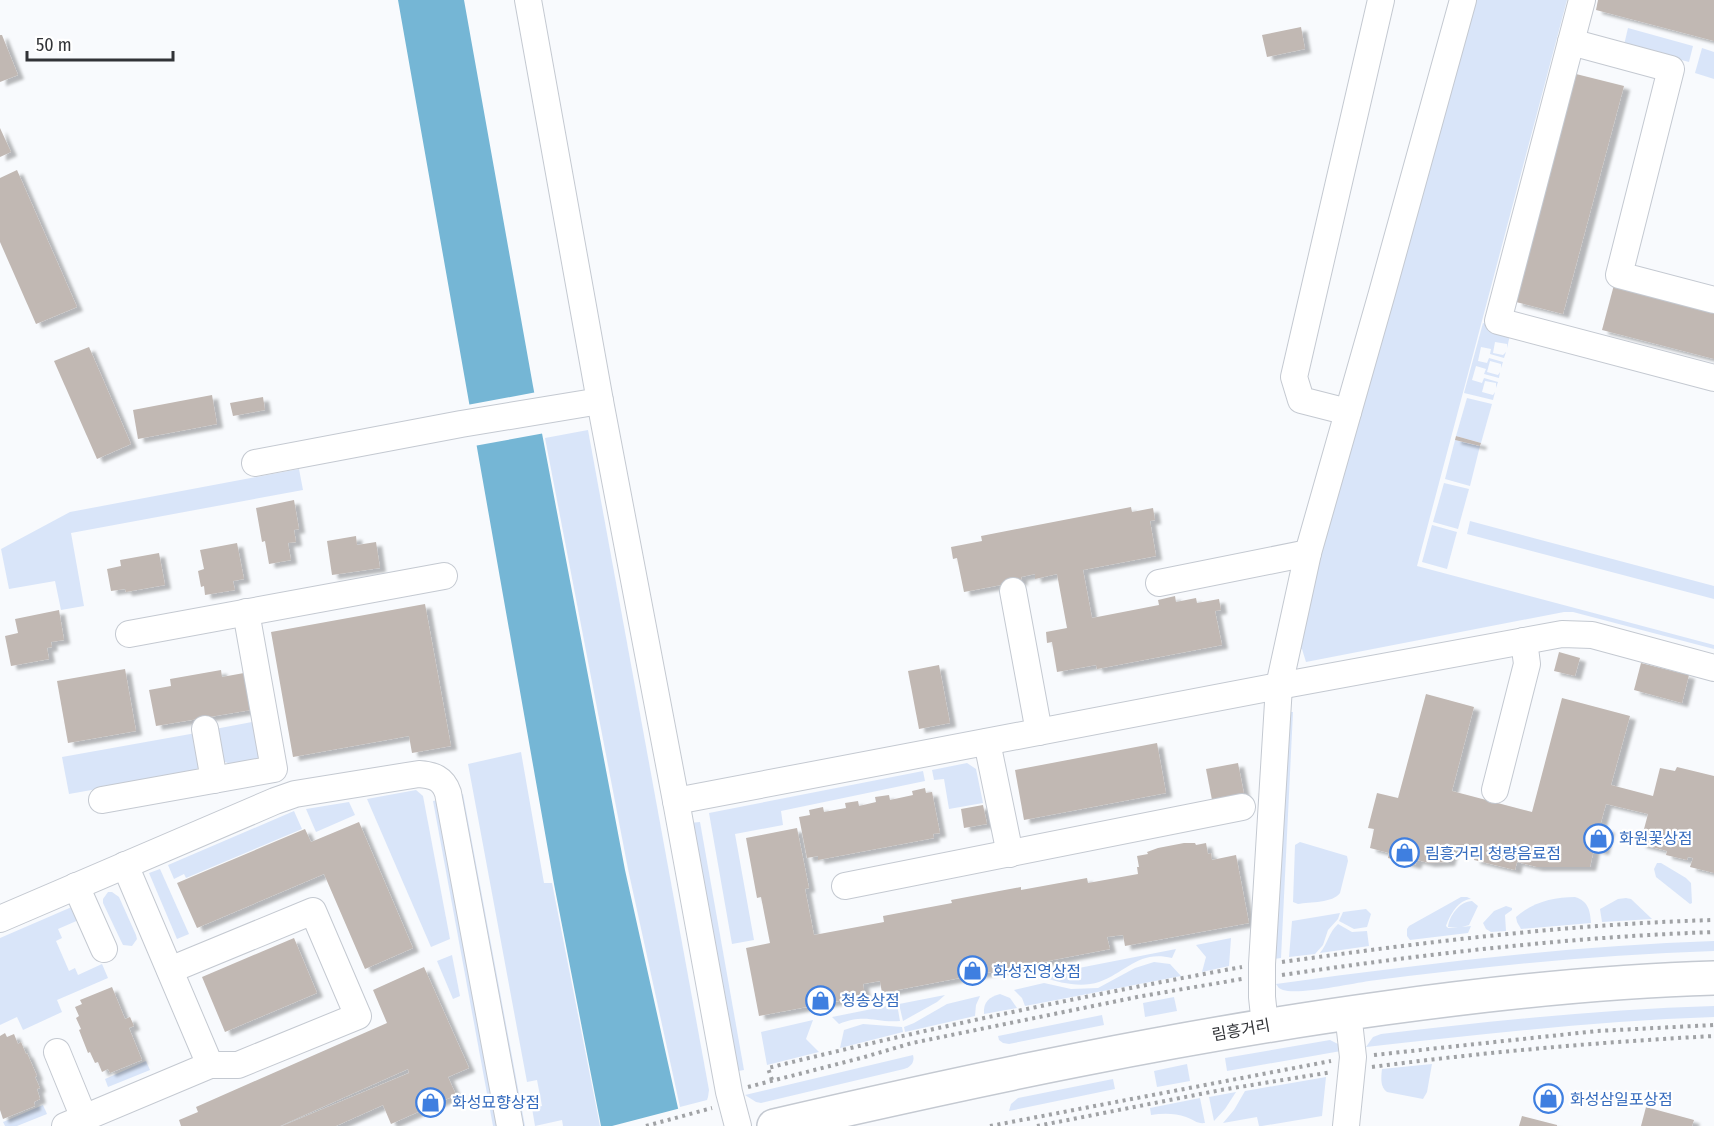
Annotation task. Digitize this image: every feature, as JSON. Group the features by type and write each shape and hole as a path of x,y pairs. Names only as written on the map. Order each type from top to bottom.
{"main road":[{"name":"림흥거리","path":"774,1126 933,1089 1265,1025 1488,994 1601,984 1714,978"}],"street":[{"path":"528,0 600,401 676,801 720,1101 738,1126"},
{"path":"1348,412 1301,400 1294,377 1381,0"},
{"path":"1265,1025 1261,977 1279,686 1308,553 1463,0"},
{"path":"1582,0 1498,321 1714,378"},
{"path":"1571,42 1671,69 1619,275 1714,300"},
{"path":"255,463 460,424 600,401"},
{"path":"1159,583 1308,553"},
{"path":"129,634 444,576"},
{"path":"1012,591 1039,732"},
{"path":"102,800 274,769 246,612"},
{"path":"676,801 1562,634 1592,635 1714,669"},
{"path":"1495,790 1527,664 1524,641"},
{"path":"206,729 214,780"},
{"path":"987,742 1010,854"},
{"path":"0,919 295,794 419,774 432,775 446,785 448,793 510,1126"},
{"path":"844,886 1242,807"},
{"path":"125,865 210,1065"},
{"path":"76,886 105,948"},
{"path":"57,1052 74,1122 210,1065 238,1065 358,1016 314,911 170,970"},
{"path":"1347,1126 1353,1057 1348,1013"}],"path":[{"path":"646,1126 720,1101 772,1080 912,1043 1142,996 1242,979 1475,949 1620,936 1714,932"},
{"path":"768,1068 772,1080"}],"shaded area":[{"path":"1474,0 1567,0 1417,566 1714,645 1714,649 1573,612 1564,612 1306,662 1302,649 1294,651"},
{"path":"1628,28 1693,46 1689,62 1624,45"},
{"path":"1702,48 1714,52 1714,79 1695,73"},
{"path":"1483,323 1511,331 1507,348 1507,344 1495,342 1493,353 1503,355 1506,352 1504,358 1490,354 1491,349 1481,347 1478,361 1487,363 1489,358 1503,362 1501,368 1501,364 1490,361 1487,372 1498,375 1500,372 1499,378 1484,374 1486,369 1476,366 1472,380 1482,383 1484,378 1498,382 1496,388 1496,383 1485,381 1482,392 1493,395 1495,392 1493,400 1464,393"},
{"path":"1467,398 1492,404 1481,443 1456,436"},
{"path":"588,430 709,1090 707,1100 680,1107 628,869 545,438"},
{"path":"1455,440 1480,446 1470,486 1445,479"},
{"path":"299,469 303,490 71,533 84,606 61,610 55,581 9,589 1,549 70,512"},
{"path":"1444,483 1469,489 1458,529 1433,522"},
{"path":"1470,521 1714,586 1714,599 1467,534"},
{"path":"1432,525 1457,532 1447,569 1422,562"},
{"path":"1286,712 1293,712 1281,958 1274,959"},
{"path":"258,721 261,757 234,764 223,760 218,751 215,729"},
{"path":"196,733 199,767 193,772 69,794 62,757"},
{"path":"521,752 544,883 552,883 600,1126 563,1126 562,1120 535,1126 532,1108 542,1106 537,1080 527,1082 468,764"},
{"path":"967,763 976,769 983,803 949,809 944,779 934,780 932,770"},
{"path":"923,771 925,781 781,811 783,825 735,834 754,940 732,944 709,813"},
{"path":"416,790 423,796 450,939 431,947 367,799"},
{"path":"463,794 525,1126 520,1126 459,795"},
{"path":"438,800 497,1126 493,1126 433,801"},
{"path":"349,802 355,815 316,832 306,809"},
{"path":"294,811 302,829 186,878 184,874 174,879 168,865"},
{"path":"700,822 744,1070 733,1072 689,823"},
{"path":"1300,842 1347,856 1348,861 1340,893 1337,896 1321,902 1298,904 1293,902 1295,845"},
{"path":"1657,863 1661,863 1691,883 1692,903 1690,904 1656,877 1654,869"},
{"path":"160,869 189,934 177,939 149,873"},
{"path":"108,892 119,897 136,935 137,939 132,946 123,945 103,903"},
{"path":"1461,897 1471,899 1458,905 1452,913 1446,926 1448,928 1458,928 1448,927 1450,918 1459,906 1472,901 1478,906 1469,925 1462,927 1471,926 1468,933 1410,940 1407,936 1409,926"},
{"path":"1575,897 1588,907 1591,923 1521,929 1517,922 1516,917 1537,904 1552,899"},
{"path":"1618,899 1631,899 1652,919 1602,922 1600,909"},
{"path":"74,906 81,919 58,929 62,938 56,941 69,971 75,968 78,975 102,964 108,978 57,1000 62,1012 23,1030 17,1017 0,1025 0,938"},
{"path":"1506,906 1512,910 1505,915 1506,931 1491,932 1486,929 1483,923 1494,911"},
{"path":"1366,909 1371,914 1367,927 1354,929 1339,921 1343,912"},
{"path":"1340,913 1338,919 1328,930 1323,945 1315,954 1289,957 1292,921"},
{"path":"1338,924 1352,932 1367,931 1369,946 1320,953"},
{"path":"1231,938 1229,966 1202,972 1206,957 1196,945"},
{"path":"1714,941 1714,951 1627,955 1498,966 1300,991 1283,990 1276,984 1495,957 1604,947"},
{"path":"1176,949 1172,958 1160,956 1141,959 1109,978 1092,984 1071,984 1043,977 1043,975"},
{"path":"452,955 460,996 453,999 437,961"},
{"path":"1154,962 1170,964 1181,976 1025,1006 1022,998 1014,990 1044,983 1071,989 1098,988 1135,968"},
{"path":"1000,994 1010,998 1017,1008 984,1014 988,1001"},
{"path":"945,995 937,1002 903,1021 899,1004"},
{"path":"980,996 975,1016 905,1032 904,1027 947,1004"},
{"path":"1174,997 1177,1011 1145,1017 1143,1003"},
{"path":"897,1004 900,1021 856,1019 839,1024 832,1017"},
{"path":"1714,1006 1714,1017 1583,1025 1366,1047 1373,1037 1381,1034 1589,1013"},
{"path":"1102,1015 1104,1025 1009,1044 1003,1043 998,1036"},
{"path":"813,1020 806,1039 819,1052 767,1065 761,1032"},
{"path":"863,1024 902,1027 903,1032 840,1048 844,1030"},
{"path":"1330,1040 1338,1044 1341,1051 1227,1071 1225,1058"},
{"path":"913,1055 912,1064 904,1069 761,1103 745,1095"},
{"path":"146,1061 150,1070 108,1087 105,1079"},
{"path":"1187,1064 1190,1081 1157,1087 1154,1071"},
{"path":"1432,1064 1427,1092 1423,1099 1387,1092 1383,1088 1382,1069"},
{"path":"1326,1077 1322,1116 1262,1126 1259,1126 1257,1117 1223,1123 1245,1091"},
{"path":"1113,1079 1115,1089 1009,1111 1011,1104 1018,1098"},
{"path":"1236,1092 1225,1109 1214,1121 1209,1097"},
{"path":"1200,1098 1205,1123 1178,1115 1151,1115 1150,1108"},
{"path":"43,1105 47,1114 17,1126 5,1126 3,1122"}],"water":[{"path":"398,0 464,0 533,386 625,870 682,1126 601,1126 554,884"}],"pier":[{"path":"537,392 545,433 474,446 467,405"},
{"path":"681,1108 685,1126 612,1126"}],"building":[{"path":"1598,0 1714,0 1714,41 1596,10"},
{"path":"1301,27 1305,49 1267,57 1262,35"},
{"path":"0,35 2,35 18,75 0,82"},
{"path":"1576,74 1624,86 1563,314 1516,302"},
{"path":"0,128 11,152 0,157"},
{"path":"17,170 77,307 36,324 0,242 0,178"},
{"path":"1615,281 1714,306 1714,359 1602,330"},
{"path":"89,347 131,444 97,459 54,361"},
{"path":"212,395 217,424 138,439 133,410"},
{"path":"263,397 265,410 233,416 230,403"},
{"path":"1456,436 1481,443 1480,446 1455,440"},
{"path":"294,500 299,529 294,530 296,542 288,543 291,560 269,564 265,541 262,542 256,508"},
{"path":"1131,507 1132,512 1153,508 1155,520 1150,521 1156,556 1083,570 1092,618 1159,605 1158,600 1175,596 1176,602 1196,598 1197,603 1219,599 1221,610 1215,611 1222,645 1097,669 1096,665 1057,672 1052,642 1047,643 1046,632 1067,628 1057,574 1035,579 1035,574 1021,577 1022,581 964,592 957,558 953,559 951,547 982,541 981,536"},
{"path":"356,536 357,545 376,542 380,568 332,575 327,541"},
{"path":"237,543 244,579 233,581 235,590 205,595 198,571 204,569 200,550"},
{"path":"159,553 165,585 126,592 125,589 111,591 107,569 121,566 120,560"},
{"path":"425,604 451,746 412,753 409,736 293,757 271,632"},
{"path":"59,610 64,640 51,642 52,647 47,648 49,659 11,666 5,636 18,633 15,619"},
{"path":"1559,652 1580,658 1575,676 1554,671"},
{"path":"1641,663 1689,675 1682,703 1634,690"},
{"path":"939,665 950,723 919,729 908,671"},
{"path":"125,669 136,731 68,743 57,681"},
{"path":"221,670 222,677 244,673 251,710 156,726 149,690 171,686 170,679"},
{"path":"1426,694 1474,707 1452,791 1532,812 1562,698 1630,716 1611,785 1653,796 1660,768 1675,771 1677,767 1714,776 1714,873 1690,867 1693,858 1688,857 1687,860 1666,855 1667,851 1640,844 1648,814 1606,804 1600,826 1609,829 1603,851 1594,849 1590,867 1537,867 1517,862 1515,870 1474,860 1476,851 1454,845 1449,862 1429,863 1417,860 1415,865 1388,858 1389,853 1370,848 1374,829 1368,828 1377,793 1398,798"},
{"path":"1157,743 1166,793 1024,820 1015,770"},
{"path":"1238,763 1244,794 1212,800 1206,769"},
{"path":"925,788 926,793 932,792 940,833 933,834 934,838 818,860 818,856 807,858 799,817 810,815 809,810 823,807 824,812 846,808 845,803 858,801 859,806 876,802 875,797 889,795 890,800 913,795 912,791"},
{"path":"983,805 987,824 964,828 961,809"},
{"path":"359,822 413,948 365,969 324,874 197,928 177,883 305,829 311,842"},
{"path":"797,828 809,888 805,889 814,935 884,922 883,916 952,903 951,900 1021,887 1021,890 1087,878 1088,883 1138,874 1137,856 1148,854 1147,852 1158,848 1184,843 1195,843 1196,845 1206,843 1212,860 1236,855 1249,923 1125,946 1123,935 1107,937 1110,949 882,993 880,981 863,984 865,996 759,1016 746,948 770,943 761,897 757,898 746,838"},
{"path":"294,938 317,993 225,1032 202,977"},
{"path":"424,967 469,1068 448,1077 456,1095 391,1124 383,1105 336,1126 282,1126 409,1073 408,1069 280,1126 181,1126 179,1120 198,1112 196,1107 387,1023 373,990"},
{"path":"112,987 125,1019 130,1017 134,1026 129,1028 142,1060 110,1073 108,1069 102,1072 98,1062 95,1063 90,1052 88,1053 79,1030 81,1029 76,1018 79,1016 75,1007 82,1004 80,1000"},
{"path":"5,1033 7,1037 14,1034 18,1044 21,1042 27,1053 37,1076 35,1077 40,1088 37,1089 40,1099 34,1102 35,1106 3,1119 0,1110 0,1036"},
{"path":"1646,1107 1694,1120 1692,1126 1641,1126"},
{"path":"1522,1116 1557,1125 1557,1126 1519,1126"}],"place":[{"name":"화원꽃상점","path":"1598,838"},
{"name":"림흥거리 청량음료점","path":"1404,853"},
{"name":"화성진영상점","path":"972,971"},
{"name":"청송상점","path":"820,1000"},
{"name":"화성삼일포상점","path":"1549,1099"},
{"name":"화성묘향상점","path":"431,1102"}]}
